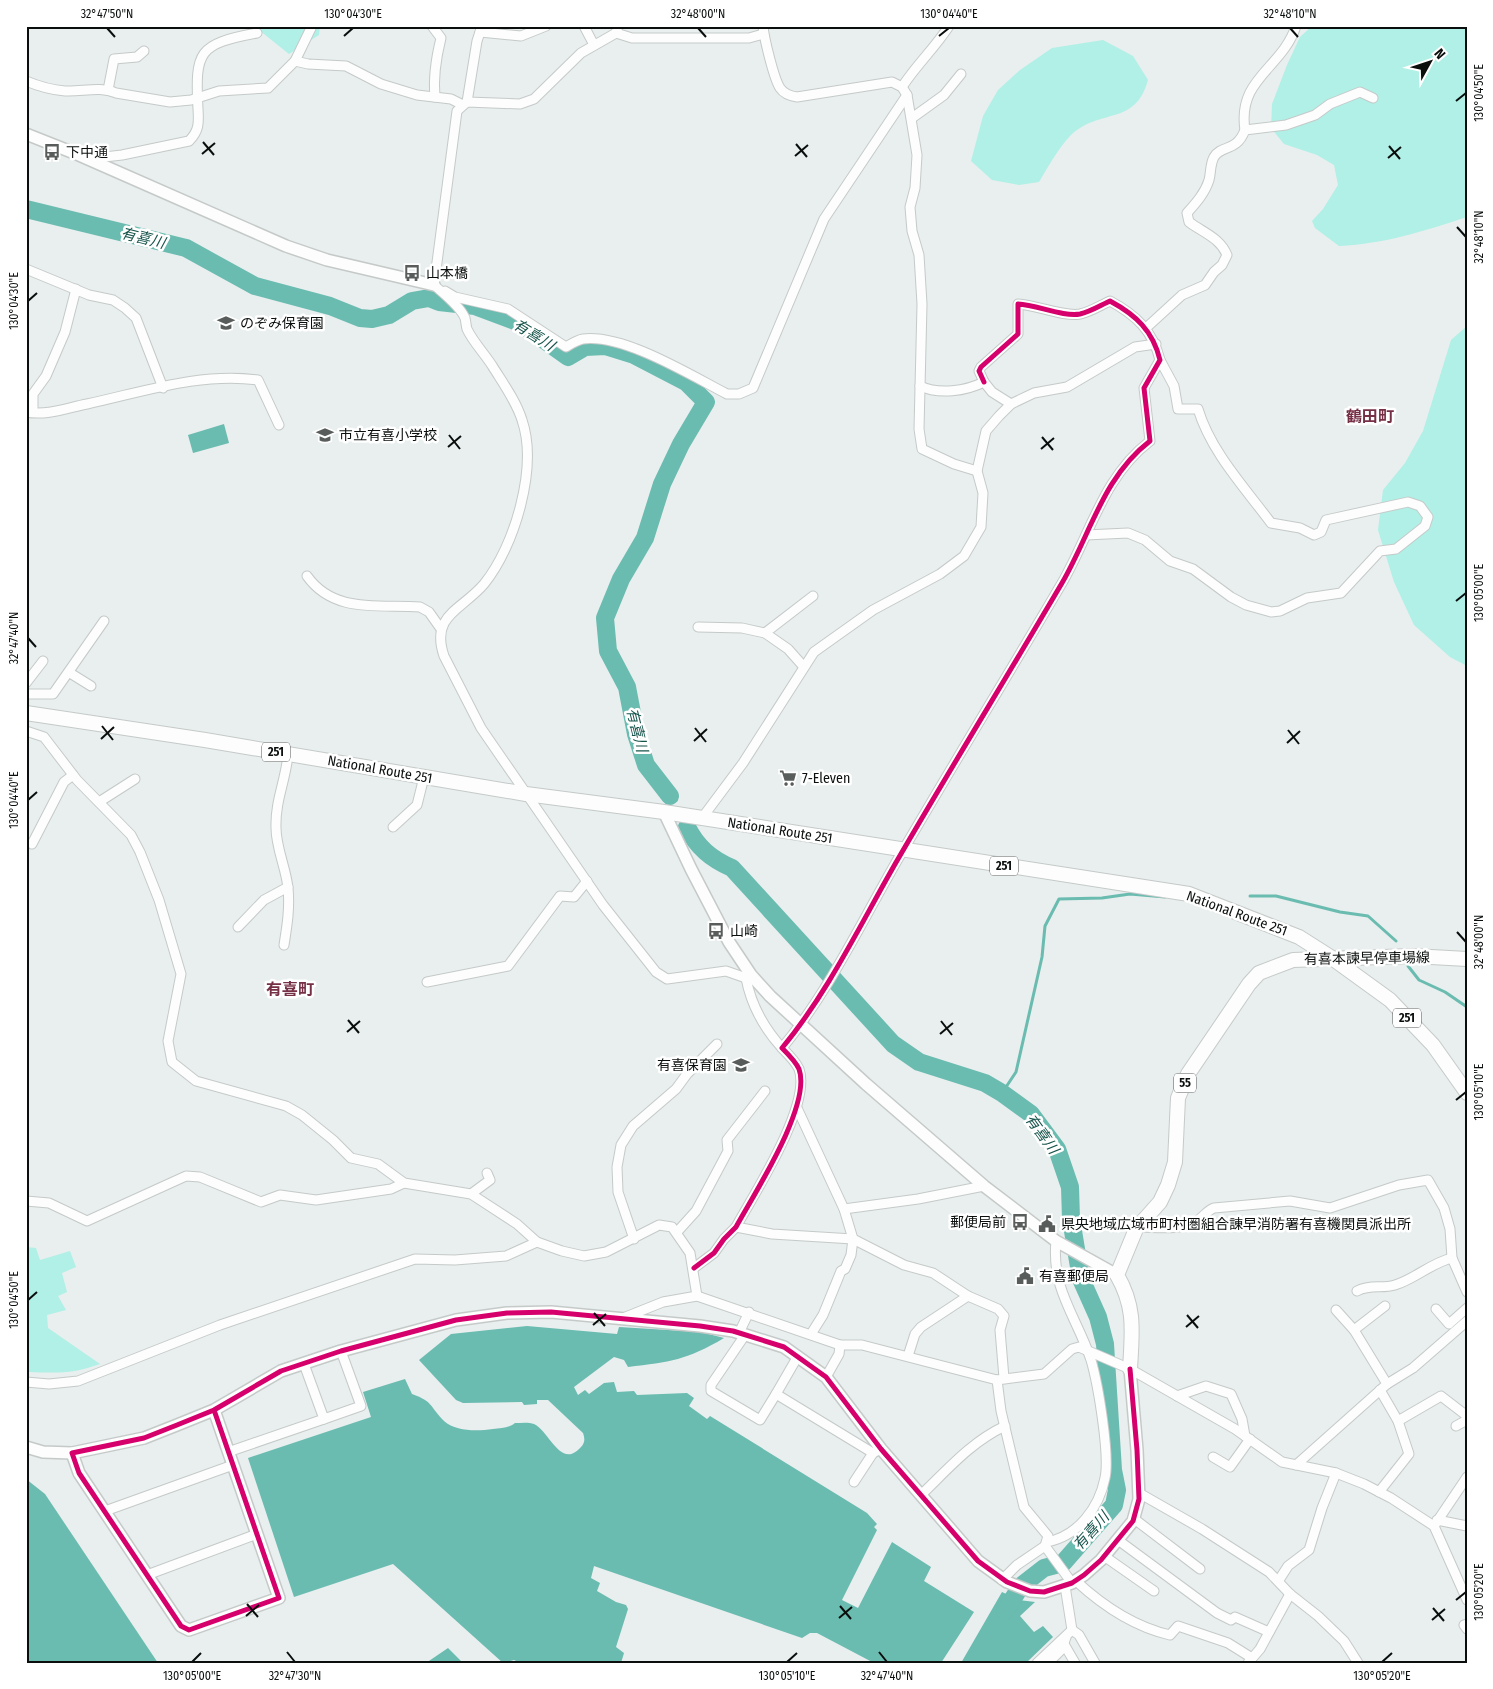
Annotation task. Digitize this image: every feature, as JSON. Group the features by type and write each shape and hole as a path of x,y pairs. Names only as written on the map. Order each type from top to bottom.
{"main road":[{"name":"National Route 251","path":"26,713 526,794 664,812 1189,894 1299,937 1332,958 1390,1000 1433,1045 1456,1074 1467,1092"},
{"name":"有喜本諫早停車場線","path":"1117,1274 1137,1227 1160,1202 1168,1185 1174,1162 1178,1098 1188,1074 1249,984 1260,973 1293,960 1413,956 1467,959"},
{"path":"1117,1274 1125,1290 1132,1319 1130,1369"}],"street":[{"path":"26,81 42,87 65,91 108,90 170,102 219,91 268,88 295,61 312,26"},
{"path":"432,26 441,38 436,57 433,83 435,97"},
{"path":"434,285 457,112 465,103 481,29 522,36 546,26"},
{"path":"584,26 594,46"},
{"path":"902,87 916,64 935,48 949,26"},
{"path":"1146,328 1182,295 1205,285 1214,272 1222,266 1227,255 1223,244 1190,222 1187,213 1201,197 1209,180 1214,157 1220,150 1232,148 1242,139 1245,130 1243,117 1246,99 1254,84 1290,43 1296,26"},
{"path":"295,61 308,64 346,66 380,84 417,96 451,98 465,103 520,104 534,98 581,53 617,30 632,38 749,38 763,30 780,88 787,95 797,97 892,82 902,87 907,95 917,154 915,188 910,207 912,231 919,255 922,304 919,429 922,449 954,464 977,470"},
{"path":"86,159 122,155 189,141 199,126 197,68 204,52 228,38 256,32"},
{"path":"108,90 114,59 137,57 144,51"},
{"path":"912,118 944,95 961,74"},
{"path":"1245,130 1286,125 1315,115 1330,104 1360,92 1374,98"},
{"path":"26,134 286,246 327,260 434,285 455,297 508,310 566,347 582,339 616,342 638,349 727,394 739,394 753,388 824,219 907,95"},
{"path":"26,269 88,295 113,300 136,318 163,388"},
{"path":"434,285 446,295 464,317 467,329 505,387 522,420 527,446 526,475 516,524 501,560 484,585 445,620 441,629 440,644 481,728 526,794 631,942 656,972 666,979 726,971 748,976 866,1084 984,1186 1061,1244 1091,1258 1117,1274"},
{"path":"76,290 65,332 46,376 33,394 30,412 53,412 200,379 238,378 258,380 279,425"},
{"path":"1011,404 992,392 984,382 979,371 981,367 1018,334 1018,304 1035,305 1058,312 1080,314 1110,301 1127,310 1146,328 1156,344 1160,360 1174,386 1178,409 1198,410 1208,434 1237,478 1271,523 1300,528 1314,535 1321,532 1326,520 1408,502 1420,506 1428,517 1425,526 1396,549 1380,551 1341,593 1307,598 1280,611 1271,612 1246,605 1231,597 1193,569 1170,561 1145,540 1128,533 1086,535"},
{"path":"702,818 743,763 814,652 872,610 940,574 964,556 981,527 983,493 977,470 986,431 1011,404 1034,393 1067,387 1135,347 1156,344"},
{"path":"782,1048 802,1025 815,1006 904,849 1020,656 1071,567 1113,480 1131,455 1150,441 1144,388 1160,360"},
{"path":"920,386 930,391 970,389 984,382"},
{"path":"307,576 328,597 340,602 420,607 428,612 441,629"},
{"path":"765,633 813,596"},
{"path":"26,694 53,694 104,621"},
{"path":"698,627 742,628 765,633 788,649 804,667"},
{"path":"26,683 43,661"},
{"path":"70,672 91,686"},
{"path":"26,731 44,737 73,775 131,835 153,884 182,974 168,1040 172,1062 196,1081 286,1106 302,1115 333,1140 351,1158 378,1164 404,1183 471,1194 517,1224 537,1242 562,1251 584,1256 606,1252 659,1225 672,1227 690,1252 697,1296"},
{"path":"284,945 290,910 288,887 276,829 278,791 286,775 288,754"},
{"path":"32,844 64,782 73,775"},
{"path":"393,827 417,805 424,777"},
{"path":"99,802 135,779"},
{"path":"664,812 748,976 754,1006 768,1031 799,1070 797,1108 789,1129 736,1227 714,1253 694,1268"},
{"path":"427,982 508,966 560,896 574,897 587,881"},
{"path":"238,927 264,900 288,887"},
{"path":"634,1239 627,1224 618,1192 617,1167 621,1145 633,1126 676,1089 687,1074 717,1044"},
{"path":"677,1232 696,1211 728,1151 727,1140 765,1091"},
{"path":"797,1108 844,1209 853,1239 845,1269 841,1271 823,1315 811,1334"},
{"path":"471,1194 490,1180 487,1173"},
{"path":"26,1201 50,1203 87,1221 186,1176 200,1177 261,1202 280,1195 316,1200 391,1189 404,1183"},
{"path":"1137,1227 1176,1228 1197,1221 1206,1211 1214,1208 1290,1201 1330,1208 1361,1196 1428,1180 1444,1208 1450,1228 1452,1258 1467,1292"},
{"path":"844,1209 918,1199 984,1186"},
{"path":"736,1227 772,1234 853,1239 904,1265 933,1273 968,1296 998,1309 1004,1316 1000,1330 1004,1426 1024,1507 1048,1536 1046,1544 1050,1556 1068,1583 1157,1632 1170,1635 1178,1626 1228,1643 1250,1660 1269,1632 1290,1594"},
{"path":"26,1382 49,1384 78,1381 220,1325 415,1259 455,1260 506,1256 537,1242"},
{"path":"1004,1581 1016,1565 1046,1544 1068,1535 1080,1525 1100,1495 1106,1476 1099,1398 1090,1351 1058,1283 1055,1256 1061,1244"},
{"path":"1357,1291 1366,1286 1393,1286 1415,1277 1441,1261 1452,1258"},
{"path":"622,1319 663,1302 697,1296 749,1312 840,1345 862,1345 950,1369 1001,1379 1044,1374 1072,1349 1079,1347 1130,1369 1248,1438 1282,1462 1336,1474 1379,1492 1436,1523 1467,1526"},
{"path":"908,1356 915,1334 921,1327 968,1296"},
{"path":"1354,1330 1385,1306"},
{"path":"1436,1309 1449,1324 1467,1308"},
{"path":"1336,1310 1354,1330 1384,1387 1409,1454 1379,1492"},
{"path":"26,1447 43,1452 72,1453 144,1438 214,1410 280,1371 341,1351 456,1320 507,1313 551,1312 700,1326 742,1334 784,1347 826,1377 877,1451 922,1494 978,1561 1004,1581 1030,1591 1044,1592 1068,1583 1104,1556 1133,1518 1139,1493 1130,1369"},
{"path":"749,1312 742,1334 711,1385 711,1390 760,1420 798,1356"},
{"path":"1296,1465 1384,1387 1413,1368 1467,1322"},
{"path":"826,1377 839,1354 840,1345"},
{"path":"228,1452 361,1406 341,1351"},
{"path":"304,1364 324,1419"},
{"path":"1177,1396 1206,1386 1231,1394 1248,1438 1230,1467 1213,1457"},
{"path":"776,1394 877,1451"},
{"path":"1398,1422 1442,1396 1467,1416"},
{"path":"72,1453 79,1473 181,1626 189,1630 279,1598 214,1410"},
{"path":"1456,1426 1467,1420"},
{"path":"922,1494 978,1441 1004,1426"},
{"path":"854,1482 877,1451"},
{"path":"105,1511 233,1465"},
{"path":"1279,1580 1288,1566 1309,1550 1322,1508 1336,1474"},
{"path":"1436,1523 1463,1489 1467,1477"},
{"path":"1139,1493 1210,1534 1269,1572 1279,1580 1290,1594 1318,1616 1344,1641 1358,1663"},
{"path":"1133,1518 1200,1569"},
{"path":"1436,1523 1467,1600"},
{"path":"147,1575 257,1534"},
{"path":"1118,1540 1217,1613 1231,1620 1235,1617 1269,1632"},
{"path":"1104,1556 1154,1591"},
{"path":"1054,1661 1070,1632 1068,1583"},
{"path":"1467,1624 1464,1625 1467,1629"},
{"path":"1037,1663 1070,1632"},
{"path":"1070,1632 1079,1635 1095,1663"},
{"path":"1064,1644 1075,1663"}],"shaded area":[{"path":"254,26 320,26 319,35 289,54"},
{"path":"1312,26 1467,26 1467,217 1388,240 1356,245 1339,246 1315,228 1312,221 1323,209 1338,185 1334,165 1317,155 1284,144 1271,128 1272,104 1287,65 1300,37"},
{"path":"1103,40 1133,56 1148,80 1142,95 1135,104 1126,111 1081,127 1070,136 1057,152 1039,182 1019,185 992,180 971,161 983,116 998,90 1020,70 1052,48"},
{"path":"1467,326 1467,666 1450,657 1414,625 1394,582 1378,530 1383,490 1405,463 1423,431 1451,340"},
{"path":"224,424 229,443 193,453 188,435"},
{"path":"26,1247 36,1248 40,1260 70,1251 76,1267 62,1273 67,1292 58,1296 66,1310 47,1315 48,1328 100,1364 81,1370 65,1372 48,1373 29,1372 26,1370"},
{"path":"527,1326 617,1334 619,1327 701,1332 724,1338 688,1356 656,1363 628,1367 624,1360 614,1357 574,1387 578,1395 585,1390 589,1394 604,1383 614,1382 617,1392 634,1391 637,1395 687,1393 694,1398 689,1406 707,1419 710,1416 867,1513 877,1524 874,1527 877,1530 842,1600 858,1608 892,1542 931,1567 924,1581 974,1612 941,1663 874,1663 817,1633 810,1633 802,1638 594,1566 591,1578 600,1583 597,1591 616,1602 626,1605 628,1609 616,1647 624,1653 621,1663 520,1663 514,1660 503,1663 393,1564 294,1597 248,1458 371,1417 363,1392 405,1379 412,1394 428,1402 449,1425 467,1430 481,1430 505,1428 515,1423 532,1423 540,1428 562,1452 567,1454 574,1453 583,1444 583,1433 548,1400 537,1400 537,1404 524,1405 522,1402 463,1403 456,1400 419,1360 451,1334"},
{"path":"26,1479 45,1494 158,1663 26,1663"},
{"path":"1002,1592 1019,1600 1035,1602 1020,1616 1034,1632 1043,1626 1053,1637 1026,1663 961,1663"},
{"path":"448,1648 463,1663 426,1663"}],"waterway":[{"name":"有喜川","path":"26,209 186,248 255,286 330,306 360,318 372,319 389,315 412,301 429,298 439,302 475,306 520,323 568,357 585,347 605,346 634,355 686,382 706,402 681,444 662,484 645,538 621,579 605,618 608,651 627,687 636,734 646,765 670,796"},
{"name":"有喜川","path":"687,827 695,841 705,852 732,868 893,1044 919,1062 985,1083 1002,1093 1031,1114 1057,1149 1070,1187 1071,1219 1081,1279 1098,1317 1105,1344 1113,1470 1117,1490 1114,1505 1063,1563 1044,1568 1021,1586 1005,1611"},
{"path":"1002,1093 1016,1072 1042,957 1045,926 1059,899 1102,898 1130,894 1165,897"},
{"path":"1250,896 1276,896 1340,912 1368,916 1396,941"},
{"path":"1408,966 1419,980 1445,992 1467,1007"}],"cycle path":[{"path":"694,1268 714,1253 736,1227 790,1126 801,1085 798,1066 782,1048 799,1027 844,956 918,824 1062,583 1109,489 1120,471 1150,441 1144,388 1160,360 1148,332 1128,312 1110,301 1080,314 1058,312 1018,304 1018,334 981,367 979,371 984,382"},
{"path":"214,1410 279,1598 189,1630 181,1626 79,1473 72,1453 144,1438 214,1410 281,1371 341,1351 456,1320 507,1313 551,1312 700,1326 733,1331 784,1347 826,1377 881,1449 978,1561 1007,1582 1030,1591 1044,1592 1072,1583 1084,1575 1101,1560 1133,1521 1139,1499 1130,1369"}],"place":[{"name":"下中通","path":"52,152"},
{"name":"山本橋","path":"412,273"},
{"name":"のぞみ保育園","path":"226,323"},
{"name":"市立有喜小学校","path":"325,435"},
{"name":"7-Eleven","path":"788,778"},
{"name":"山崎","path":"716,931"},
{"name":"有喜保育園","path":"741,1065"},
{"name":"郵便局前","path":"1020,1222"},
{"name":"県央地域広域市町村圏組合諌早消防署有喜機関員派出所","path":"1047,1224"},
{"name":"有喜郵便局","path":"1025,1276"}],"district":[{"name":"鶴田町","path":"1370,416"},
{"name":"有喜町","path":"290,989"}]}
